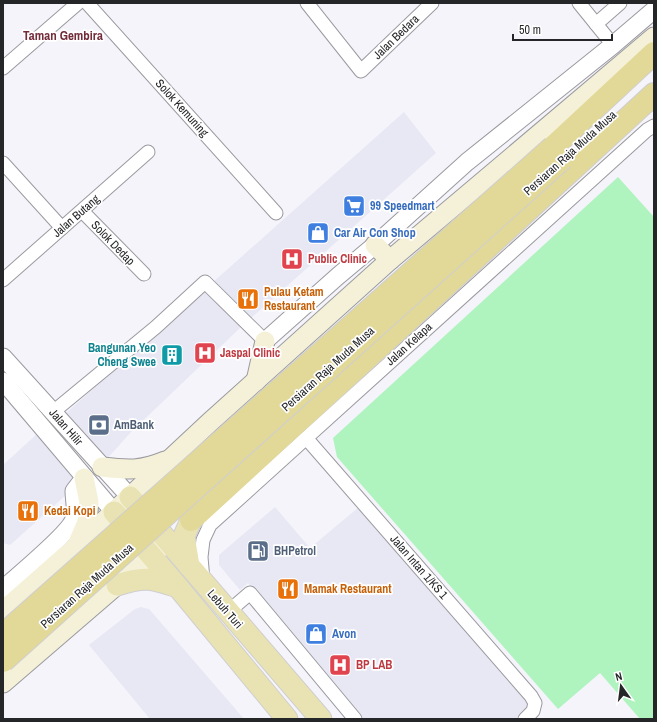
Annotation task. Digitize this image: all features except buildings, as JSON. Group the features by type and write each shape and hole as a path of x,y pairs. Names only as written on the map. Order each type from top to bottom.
{"highway":[{"name":"Persiaran Raja Muda Musa","path":"3,661 558,153 654,53"},
{"name":"Persiaran Raja Muda Musa","path":"3,635 558,153 654,77"},
{"path":"191,520 250,478 365,372 654,94"}],"main road":[{"path":"3,611 77,546 210,422 390,260 654,36"},
{"path":"375,245 390,260"},
{"path":"256,381 265,341"},
{"path":"210,422 197,447 199,464 210,477 229,476 250,478"},
{"path":"102,467 130,470 150,467 170,459"},
{"path":"77,546 87,522 90,502 84,478"},
{"name":"Lebuh Turi","path":"130,497 321,719"},
{"name":"Lebuh Turi","path":"114,512 287,719"},
{"path":"3,683 191,520"},
{"path":"189,566 184,536 191,520"},
{"path":"53,567 87,553 98,556 103,562 105,572 103,581 90,606"},
{"path":"117,585 131,580 153,579 178,587"}],"street":[{"path":"4,63 78,3"},
{"name":"Solok Kemuning","path":"87,3 276,213"},
{"name":"Jalan Bedara","path":"307,3 361,71 432,3"},
{"path":"578,3 613,45"},
{"path":"596,24 620,3"},
{"path":"53,412 156,327 205,282 265,341 467,162 613,45 654,10"},
{"name":"Jalan Kelapa","path":"203,583 201,557 203,540 210,525 250,478 307,439 365,372 646,130 654,126"},
{"name":"Jalan Butang","path":"3,280 148,152"},
{"path":"3,163 62,228"},
{"name":"Solok Dedap","path":"82,210 144,274"},
{"name":"Jalan Hilir","path":"3,357 130,497"},
{"name":"Jalan Hilir","path":"3,381 114,512"},
{"name":"Jalan Intan 1/KS 1","path":"307,439 446,596 531,696 535,703 534,711 525,719"},
{"path":"3,589 64,534 74,520 74,491 84,478"},
{"path":"228,612 250,593 355,719"}],"shaded area":[{"path":"404,112 436,153 241,327 131,432 106,460 65,414"},
{"path":"37,434 75,478 66,495 10,545 3,543 3,465"},
{"path":"275,507 310,548 359,507 529,701 528,710 518,719 362,719 248,583 240,590 219,565 219,555"},
{"path":"141,607 149,609 244,719 150,719 89,645 135,609"}],"green space":[{"path":"618,177 654,217 654,719 640,719 600,673 558,709 337,457 333,438"}],"place":[{"name":"99 Speedmart","path":"354,206"},
{"name":"Car Air Con Shop","path":"318,233"},
{"name":"Public Clinic","path":"292,259"},
{"name":"Pulau Ketam Restaurant","path":"248,299"},
{"name":"Jaspal Clinic","path":"205,353"},
{"name":"Bangunan Yeo Cheng Swee","path":"172,355"},
{"name":"AmBank","path":"99,425"},
{"name":"Kedai Kopi","path":"28,511"},
{"name":"BHPetrol","path":"258,551"},
{"name":"Mamak Restaurant","path":"288,589"},
{"name":"Avon","path":"316,634"},
{"name":"BP LAB","path":"340,665"}],"district":[{"name":"Taman Gembira","path":"63,35"}]}
